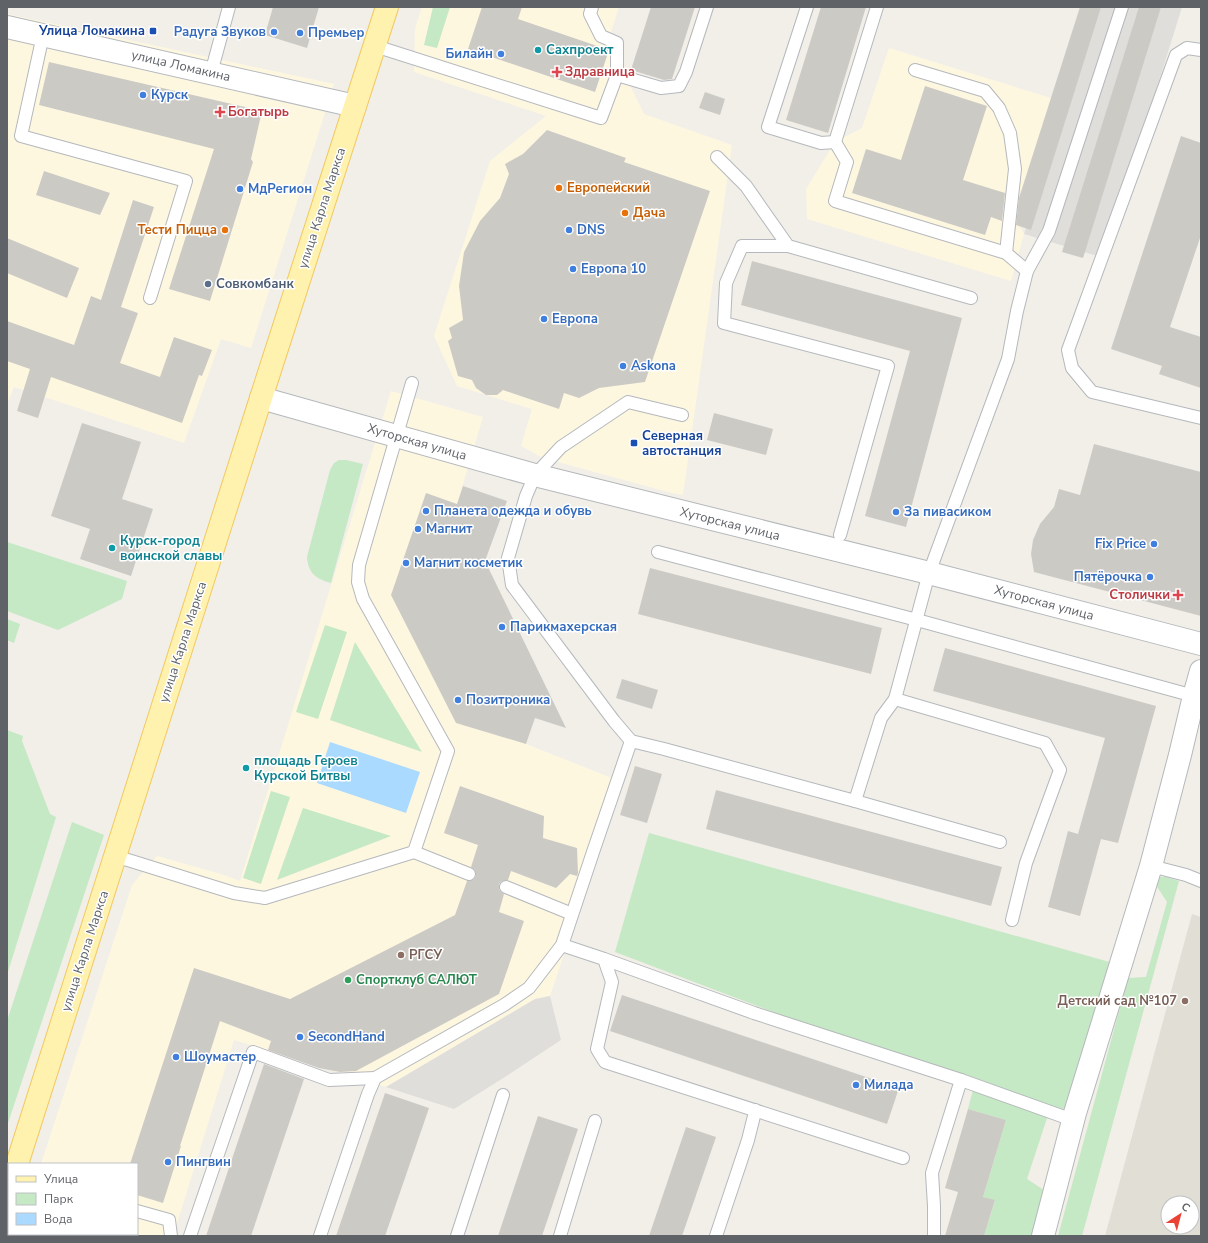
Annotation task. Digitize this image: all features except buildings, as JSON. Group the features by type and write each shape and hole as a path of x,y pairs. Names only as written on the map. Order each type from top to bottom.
{"main road":[{"name":"улица Карла Маркса","path":"17,1163 387,7"}],"street":[{"name":"улица Ломакина","path":"7,27 211,74 304,93 355,106"},
{"name":"Хуторская улица","path":"261,398 535,475 929,573 1201,644"},
{"path":"1043,1236 1075,1113 1151,866 1201,671"}],"lane":[{"path":"211,74 229,7"},
{"path":"375,46 601,118 617,75 616,43 601,36 590,14 592,7"},
{"path":"617,75 661,88 679,86 686,72 707,7"},
{"path":"807,7 768,127 821,143 835,142"},
{"path":"877,7 835,142 847,162 835,201 1006,253 1027,271"},
{"path":"854,801 881,718 895,699 929,573 1008,359 1017,310 1027,271 1049,231 1122,7"},
{"path":"43,35 20,136 186,181 150,298"},
{"path":"1201,50 1187,48 1176,55 1068,350 1072,368 1092,392 1201,418"},
{"path":"915,70 985,91 999,108 1010,133 1016,169 1006,253"},
{"path":"717,157 746,186 788,246"},
{"path":"840,535 888,366 724,323 726,283 742,246 788,246 971,298"},
{"path":"412,383 359,565 358,582 363,599 448,752 414,852"},
{"path":"682,415 628,402 561,447 535,475 526,496 508,558 512,585 614,721 631,741 1000,842"},
{"path":"658,552 917,620 1194,696"},
{"path":"895,699 1045,743 1060,770 1026,864 1012,920"},
{"path":"190,1236 253,1052 329,1080 375,1078 504,1005 529,988 562,945 631,741"},
{"path":"115,856 234,893 265,898 414,852 469,874"},
{"path":"1151,866 1201,881"},
{"path":"506,887 572,914"},
{"path":"562,945 604,958 754,1013 961,1080 1070,1119 1075,1113"},
{"path":"604,958 612,982 597,1049 604,1062 903,1158"},
{"path":"320,1236 368,1094 375,1078"},
{"path":"934,1236 932,1173 961,1080"},
{"path":"457,1236 503,1095"},
{"path":"716,1236 748,1140 755,1110"},
{"path":"560,1236 595,1121"},
{"path":"138,1211 169,1220 171,1236"}],"shaded area":[{"path":"422,7 619,7 608,41 644,114 732,145 683,495 543,458 521,446 532,409 457,386 434,336 490,161 546,116 414,72 415,28"},
{"path":"1095,7 1182,7 1104,258 1024,234"},
{"path":"7,14 334,84 251,348 221,339 184,443 14,387 7,404"},
{"path":"889,48 1051,98 1027,201 1019,226 1024,234 1011,281 807,219 806,189 835,142 862,128"},
{"path":"391,391 483,417 457,504 510,710 535,718 526,744 622,782 550,996 535,999 386,1087 234,1040 173,1236 17,1236 138,1235 138,1163 41,1163 132,885 157,856 221,874 240,881"},
{"name":"Детский сад №107","path":"1192,914 1201,917 1201,1236 1105,1236"},
{"path":"550,996 561,1040 454,1109 386,1087 535,999"}],"green space":[{"path":"433,7 450,7 437,48 424,45"},
{"path":"339,460 363,464 331,583 321,580 311,571 307,557 330,470 334,463"},
{"path":"7,542 127,581 122,599 58,630 7,611"},
{"path":"7,619 20,624 14,643 7,640"},
{"path":"325,625 347,632 318,719 296,712"},
{"path":"355,642 422,752 330,720"},
{"path":"7,730 23,736 22,741 50,814 56,817 7,975"},
{"path":"271,791 290,797 261,884 243,878"},
{"path":"303,808 391,836 277,880"},
{"path":"72,822 104,835 7,1126 7,1021"},
{"path":"649,833 1113,963 1069,1108 1062,1109 919,1061 831,1034 615,952"},
{"path":"1158,877 1166,877 1179,881 1082,1236 1058,1236 1128,978 1146,977 1167,902 1156,885"},
{"path":"973,1090 1048,1115 1027,1179 1047,1192 1033,1236 984,1236 995,1201 983,1197 1006,1120 968,1109"}],"water":[{"path":"330,742 420,772 406,813 317,783"}],"place":[{"name":"Улица Ломакина","path":"153,31"},
{"name":"Радуга Звуков","path":"274,32"},
{"name":"Премьер","path":"300,33"},
{"name":"Сахпроект","path":"538,50"},
{"name":"Билайн","path":"501,54"},
{"name":"Здравница","path":"557,72"},
{"name":"Курск","path":"143,95"},
{"name":"Богатырь","path":"220,112"},
{"name":"Европейский","path":"559,188"},
{"name":"МдРегион","path":"240,189"},
{"name":"Дача","path":"625,213"},
{"name":"Тести Пицца","path":"225,230"},
{"name":"DNS","path":"569,230"},
{"name":"Европа 10","path":"573,269"},
{"name":"Совкомбанк","path":"208,284"},
{"name":"Европа","path":"544,319"},
{"name":"Askona","path":"623,366"},
{"name":"Северная автостанция","path":"634,443"},
{"name":"Планета одежда и обувь","path":"426,511"},
{"name":"За пивасиком","path":"896,512"},
{"name":"Магнит","path":"418,529"},
{"name":"Fix Price","path":"1154,544"},
{"name":"Курск-город воинской славы","path":"112,548"},
{"name":"Магнит косметик","path":"406,563"},
{"name":"Пятёрочка","path":"1150,577"},
{"name":"Столички","path":"1178,595"},
{"name":"Парикмахерская","path":"502,627"},
{"name":"Позитроника","path":"458,700"},
{"name":"площадь Героев Курской Битвы","path":"246,768"},
{"name":"РГСУ","path":"401,955"},
{"name":"Спортклуб САЛЮТ","path":"348,980"},
{"name":"Детский сад №107","path":"1185,1001"},
{"name":"SecondHand","path":"300,1037"},
{"name":"Шоумастер","path":"176,1057"},
{"name":"Милада","path":"856,1085"},
{"name":"Пингвин","path":"168,1162"}]}
